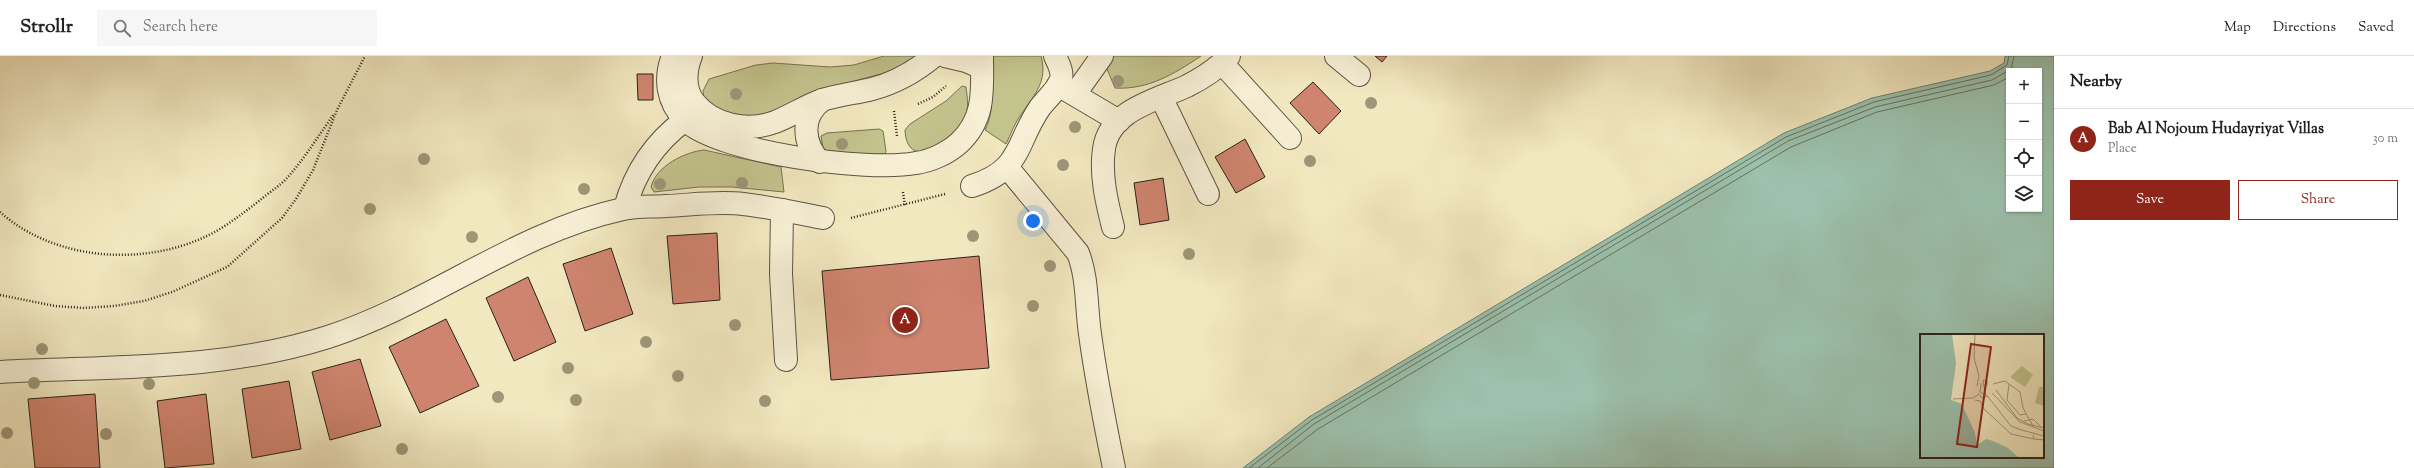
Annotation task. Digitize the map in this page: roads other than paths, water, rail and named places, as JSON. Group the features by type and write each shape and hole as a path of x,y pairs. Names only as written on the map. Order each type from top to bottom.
{"lane":[{"path":"673,56 669,66 668,89 671,100 685,120 718,138 820,162 900,165 924,161 946,152 959,143 970,131 977,116 982,101 982,62 966,61 945,56"},
{"path":"691,56 686,76 692,99 700,109 722,122 749,127 764,125 822,100 890,83 916,70 934,56"},
{"path":"1055,56 1067,90 1119,121"},
{"path":"972,186 985,182 1007,167 1021,147 1031,121 1067,90 1102,56"},
{"path":"1336,56 1359,75"},
{"path":"1114,228 1104,191 1104,149 1112,127 1130,111 1188,85 1226,59 1290,138"},
{"path":"1161,97 1208,194"},
{"path":"820,162 812,153 807,141 806,129 808,117 822,100"},
{"path":"625,208 630,190 646,158 671,131 685,120"},
{"path":"1007,167 1078,252 1082,263 1090,339 1114,468"},
{"path":"0,372 171,366 225,360 281,350 328,337 383,317 510,250 573,223 625,208 742,204 823,218"},
{"path":"782,210 781,274 786,360"}],"water":[{"path":"2005,56 2054,56 2054,468 1243,468 1309,417 1784,133 1872,98 1990,71 2004,63"}],"place":[{"name":"Bab Al Nojoum Hudayriyat Villas","path":"905,320"}]}
